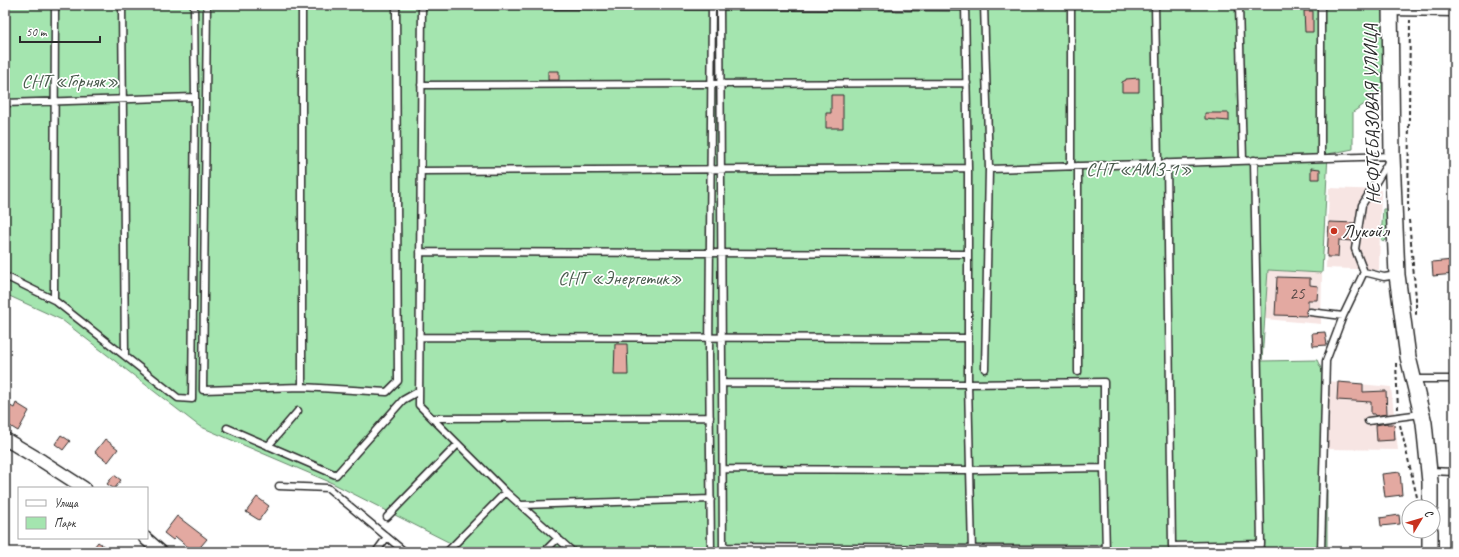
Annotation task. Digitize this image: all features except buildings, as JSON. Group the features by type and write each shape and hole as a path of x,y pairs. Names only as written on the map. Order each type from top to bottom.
{"street":[{"name":"НЕФТЕБАЗОВАЯ УЛИЦА","path":"1390,8 1392,156 1397,275 1412,379 1424,423 1429,471 1430,499"},
{"path":"5,439 82,487"},
{"path":"146,539 161,552"},
{"path":"1430,539 1430,552"}],"lane":[{"path":"54,300 55,5"},
{"path":"122,5 125,356"},
{"path":"5,276 54,300 178,398 192,399 195,97 194,5"},
{"path":"207,5 203,390 302,387 386,392 398,381 396,5"},
{"path":"302,5 302,387"},
{"path":"573,552 506,492 419,404 422,5 965,6 968,168 968,384 972,551"},
{"path":"984,5 989,169 985,369"},
{"path":"1071,5 1071,166"},
{"path":"1155,5 1158,164"},
{"path":"1239,5 1243,161"},
{"path":"1321,5 1321,158"},
{"path":"711,552 710,254 712,6"},
{"path":"720,6 721,254 722,338 722,383 723,469 723,550 1106,550 1104,382 968,384 722,383"},
{"path":"1390,8 1454,12"},
{"path":"421,85 967,83"},
{"path":"5,103 195,97"},
{"path":"989,169 1392,156"},
{"path":"1321,552 1326,361 1343,316 1364,272 1355,249 1362,205 1392,156"},
{"path":"1167,163 1172,546 1261,544 1254,160"},
{"path":"1078,166 1078,372"},
{"path":"420,172 968,168"},
{"path":"420,252 967,254"},
{"path":"1364,272 1384,277 1397,275"},
{"path":"1310,312 1343,316"},
{"path":"419,337 968,338"},
{"path":"1412,379 1454,379"},
{"path":"227,428 336,475 403,400 419,391"},
{"path":"268,446 298,411"},
{"path":"1368,421 1421,414"},
{"path":"432,418 710,418"},
{"path":"387,517 458,444"},
{"path":"723,469 970,470 1104,468"},
{"path":"1429,471 1454,472"},
{"path":"279,486 328,488 405,552"},
{"path":"447,552 506,492"},
{"path":"521,505 711,499"},
{"path":"376,552 387,537"},
{"path":"544,552 558,538"}],"shaded area":[{"path":"1329,188 1381,190 1379,270 1326,268"},
{"path":"1268,270 1322,273 1321,324 1265,319"},
{"path":"1327,381 1391,387 1398,450 1327,449"}],"green space":[{"name":"СНТ «Энергетик»","path":"5,5 1382,5 1385,90 1353,112 1353,149 1328,154 1322,273 1268,270 1262,361 1317,360 1327,381 1327,548 1357,550 1357,552 468,552 332,483 199,426 62,320 5,294"},
{"path":"1383,209 1387,209 1386,240 1383,242 1381,238"}],"place":[{"name":"Лукойл","path":"1334,231"}],"park label":[{"name":"СНТ «Горняк»","path":"70,81"},
{"name":"СНТ «АМЗ-1»","path":"1139,169"}]}
